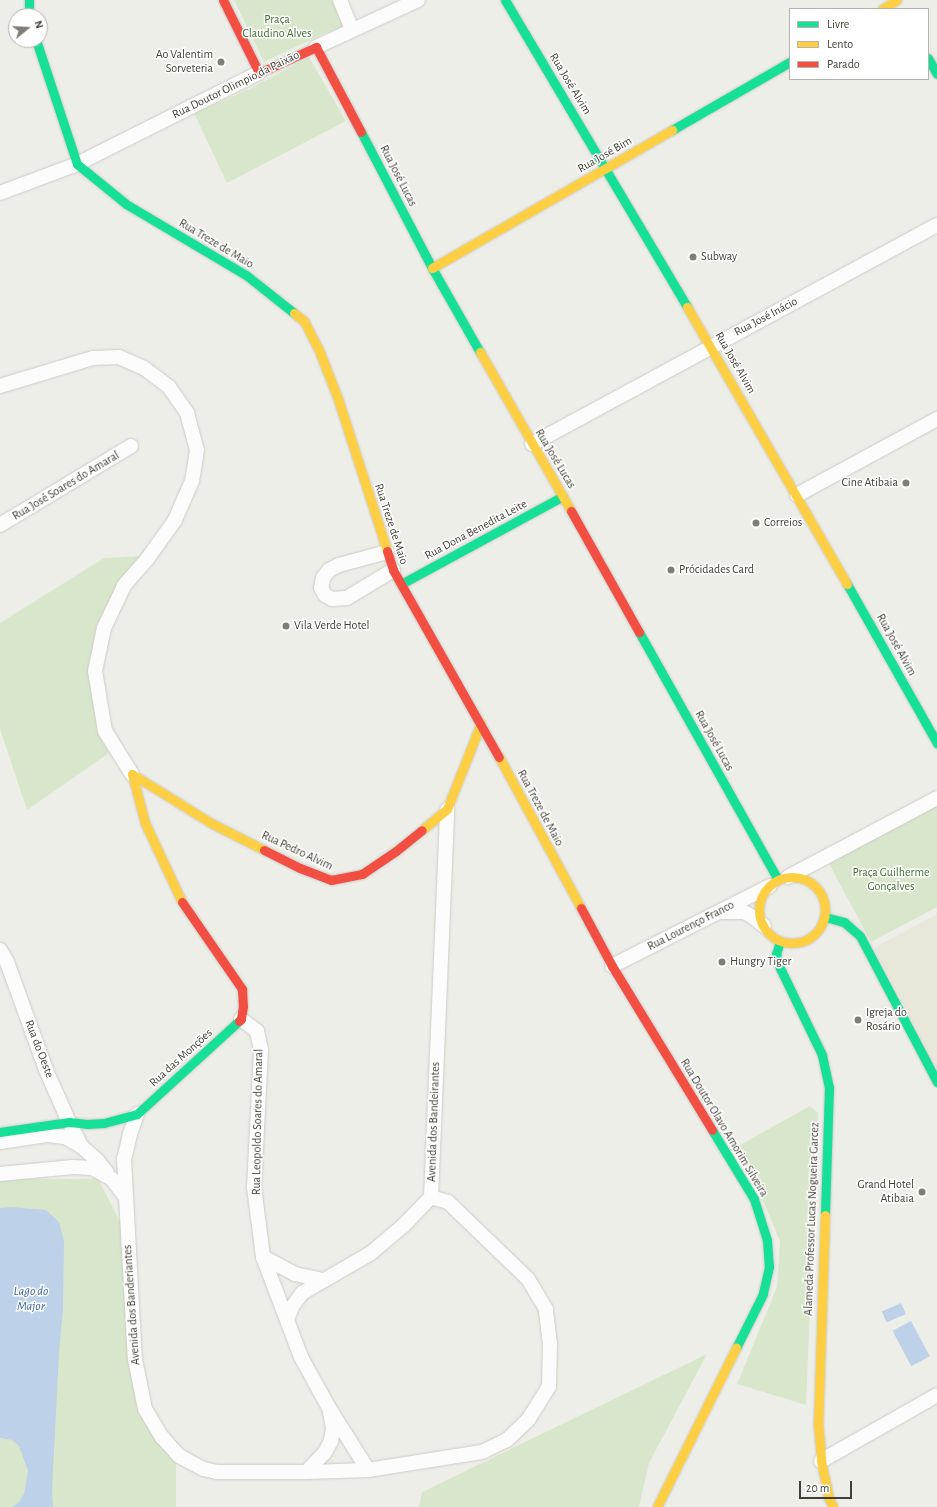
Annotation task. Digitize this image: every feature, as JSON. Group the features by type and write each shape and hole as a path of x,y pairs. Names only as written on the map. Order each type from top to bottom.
{"street":[{"path":"224,0 259,73"},
{"path":"340,0 352,29"},
{"name":"Rua Doutor Olimpio da Paixão","path":"0,193 77,164 259,73 418,0"},
{"name":"Rua José Alvim","path":"505,0 711,347 797,495 937,743"},
{"path":"884,8 897,0"},
{"name":"Rua José Lucas","path":"316,47 432,268 563,496 779,881"},
{"path":"39,48 77,164"},
{"path":"929,60 937,74"},
{"name":"Rua José Bim","path":"432,268 789,63"},
{"name":"Rua Treze de Maio","path":"77,164 126,204 246,275 304,321 320,353 338,399 393,570 481,723 612,966"},
{"name":"Rua José Inácio","path":"532,444 937,225"},
{"path":"0,386 93,358 119,357 144,368 162,382 187,413 197,450 192,481 175,520 148,558 124,586 104,628 95,671 105,731 132,774 145,823 178,896 242,989 243,1006 241,1019"},
{"path":"797,495 937,419"},
{"name":"Rua José Soares do Amaral","path":"0,525 131,446"},
{"name":"Rua Dona Benedita Leite","path":"401,584 563,496"},
{"path":"387,552 339,565 329,570 323,578 321,588 325,595 332,599 347,598 393,570"},
{"name":"Avenida dos Bandeirantes","path":"368,1470 482,1452 507,1440 528,1420 549,1386 550,1344 546,1309 528,1278 448,1202 431,1197 447,809 481,723"},
{"name":"Rua Pedro Alvim","path":"132,774 212,822 300,868 331,880 362,874 396,851 447,809"},
{"name":"Rua Lourenço Franco","path":"612,966 937,798"},
{"path":"716,913 729,911 744,912 753,917 764,926 771,935 780,941 792,943 803,942 813,936 821,928 825,917 824,902 817,888 809,881 799,877 779,881 764,894 760,904 760,916 764,926"},
{"path":"825,917 844,922 860,936 937,1082"},
{"name":"Alameda Professor Lucas Nogueira Garcez","path":"780,941 776,954 780,968 822,1055 829,1087 818,1367 818,1423 821,1461 829,1500 833,1507"},
{"name":"Rua do Oeste","path":"0,950 7,962 46,1070 82,1147"},
{"name":"Rua Doutor Olavo Amorim Silveira","path":"612,966 754,1199 767,1240 769,1267 764,1294 658,1507"},
{"name":"Rua das Monções","path":"137,1114 241,1019"},
{"name":"Rua Leopoldo Soares do Amaral","path":"241,1019 257,1031 262,1050 254,1187 263,1257 301,1357 329,1408 368,1470"},
{"path":"0,1132 69,1122 87,1124 104,1123 137,1114"},
{"name":"Avenida dos Banderiantes","path":"137,1114 124,1159 124,1195 135,1359 145,1409 162,1436 179,1456 203,1469 217,1472 368,1470"},
{"path":"0,1142 48,1135 65,1137 82,1147 97,1160 124,1195"},
{"path":"0,1174 74,1167 92,1168 112,1179"},
{"path":"287,1319 292,1307 302,1293 370,1253 404,1225 431,1197"},
{"path":"263,1257 295,1274 324,1280"},
{"path":"821,1461 937,1395"},
{"path":"306,1472 325,1452 331,1441 333,1428 329,1408"}],"shaded area":[{"path":"937,914 937,1068 874,948"}],"green space":[{"name":"Praça Claudino Alves","path":"234,0 336,0 346,26 327,32 264,62"},
{"path":"309,57 346,121 227,183 194,113 250,89"},
{"path":"143,556 118,585 96,626 90,670 97,732 109,753 27,810 0,729 0,623 104,558"},
{"name":"Praça Guilherme Gonçalves","path":"937,804 937,907 871,942 828,862"},
{"path":"810,1106 818,1113 806,1405 737,1384 777,1287 780,1241 740,1145"},
{"path":"94,1170 126,1234 140,1412 176,1457 176,1507 0,1507 0,1179 93,1179"},
{"path":"707,1354 649,1463 639,1507 419,1507 422,1492"}],"water":[{"name":"Lago do Major","path":"11,1207 46,1210 59,1222 64,1241 63,1309 59,1354 52,1490 53,1507 12,1507 19,1502 24,1494 28,1471 19,1446 12,1440 0,1438 0,1208"},
{"path":"901,1303 906,1314 887,1323 882,1312"},
{"path":"911,1321 930,1356 911,1366 892,1331"}],"traffic: fast":[{"path":"29,0 29,8"},
{"path":"505,0 687,307"},
{"path":"39,48 77,164 126,204 246,275 294,313"},
{"path":"929,60 937,74"},
{"path":"672,130 789,63"},
{"path":"361,132 432,268 480,352"},
{"path":"401,584 563,496"},
{"path":"847,584 937,743"},
{"path":"639,632 778,880"},
{"path":"825,917 844,922 860,936 937,1082"},
{"path":"780,941 776,954 780,968 822,1055 829,1087 825,1215"},
{"path":"0,1132 69,1122 87,1124 104,1123 137,1114 239,1021"},
{"path":"712,1130 754,1199 767,1240 769,1267 763,1294 736,1348"}],"traffic: slow":[{"path":"884,8 897,0"},
{"path":"432,268 672,130"},
{"path":"687,307 847,584"},
{"path":"294,313 304,321 320,353 338,399 387,551"},
{"path":"480,352 571,511"},
{"path":"422,830 447,809 481,723"},
{"path":"499,757 581,908"},
{"path":"132,774 211,823 264,850"},
{"path":"132,774 145,823 182,902"},
{"path":"792,877 805,880 815,887 822,897 825,910 822,923 815,933 805,940 792,943 779,940 769,933 762,923 759,910 762,897 769,887 779,880 792,877"},
{"path":"825,1215 818,1423 821,1461 829,1499 833,1507"},
{"path":"657,1507 736,1348"}],"traffic: jam":[{"path":"223,0 259,73 316,47 361,132"},
{"path":"571,511 639,632"},
{"path":"387,551 393,570 499,757"},
{"path":"264,850 300,868 331,880 362,874 396,851 422,830"},
{"path":"182,902 242,989 243,1006 241,1019 239,1021"},
{"path":"581,908 612,966 712,1130"}],"place":[{"name":"Ao Valentim Sorveteria","path":"221,62"},
{"name":"Subway","path":"693,257"},
{"name":"Cine Atibaia","path":"906,483"},
{"name":"Correios","path":"756,523"},
{"name":"Prócidades Card","path":"671,570"},
{"name":"Vila Verde Hotel","path":"286,626"},
{"name":"Hungry Tiger","path":"722,962"},
{"name":"Igreja do Rosário","path":"858,1020"},
{"name":"Grand Hotel Atibaia","path":"922,1192"}]}
